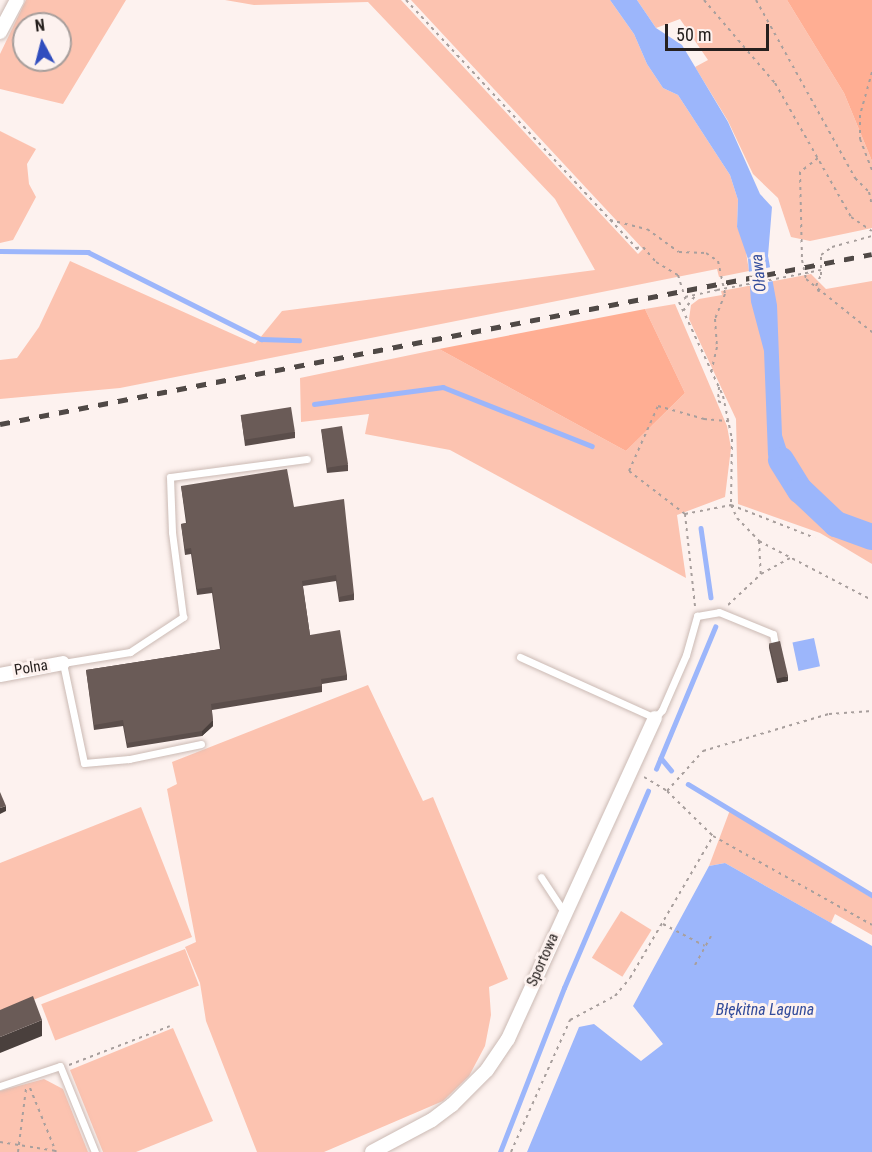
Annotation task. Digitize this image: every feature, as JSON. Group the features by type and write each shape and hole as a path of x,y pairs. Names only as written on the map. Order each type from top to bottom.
{"street":[{"path":"0,32 17,0"},
{"name":"Polna","path":"0,675 63,663"},
{"name":"Sportowa","path":"372,1152 432,1120 487,1070 508,1039 564,912 655,718"}],"lane":[{"path":"201,744 129,759 84,763 63,663 130,652 183,617 172,532 171,477 307,459"},
{"path":"520,657 655,718 662,710 686,655 697,616 719,612 773,634 776,644"},
{"path":"541,877 564,912"},
{"path":"0,1086 60,1066 94,1152"}],"path":[{"path":"406,0 640,252"},
{"path":"704,0 775,83 851,217 872,231"},
{"path":"756,0 855,178 869,192 872,206"},
{"path":"872,72 860,115 860,139 872,171"},
{"path":"818,158 800,172 801,247 806,279 819,292 872,332"},
{"path":"609,220 647,229 679,252 706,253 718,261 725,294 715,319 717,346 711,372"},
{"path":"819,292 816,286 821,270 821,255 832,247 871,238"},
{"path":"636,248 646,249 656,262 678,275 687,304"},
{"path":"685,297 821,270"},
{"path":"682,312 696,295"},
{"path":"679,302 719,387 725,405 729,421 731,505 741,524 759,541 872,600"},
{"path":"719,387 718,401 725,405"},
{"path":"697,616 685,514 629,471 658,406 704,419 729,421"},
{"path":"685,514 731,505 815,538"},
{"path":"759,541 761,574"},
{"path":"719,612 761,574 791,558"},
{"path":"668,791 703,751 829,714 872,711"},
{"path":"646,777 668,791 713,836 872,925"},
{"path":"511,1152 570,1020 615,996 630,978 713,836"},
{"path":"662,923 705,946"},
{"path":"695,966 711,936"},
{"path":"61,1069 170,1026"},
{"path":"18,1152 27,1078"},
{"path":"0,1142 56,1152 27,1078"}],"shaded area":[{"path":"26,0 126,0 63,104 0,89 0,54 12,29 12,72 72,72 72,12 20,12"},
{"path":"225,0 401,0 638,254 643,249 411,0 610,0 634,34 647,64 663,88 678,95 730,175 738,200 737,227 744,239 749,271 719,277 717,269 120,388 0,399 0,360 17,358 39,327 70,261 255,344 282,311 595,270 555,199 368,2 254,5"},
{"path":"637,0 787,0 844,93 872,161 872,228 810,241 791,237 778,198 753,174 728,121 695,67 708,60 680,19 656,28"},
{"path":"787,0 872,0 872,161 844,93"},
{"path":"0,131 36,149 27,164 29,184 36,197 13,240 0,243"},
{"path":"811,274 826,289 872,281 872,564 820,533 738,504 736,419 689,319 691,305 699,299 722,295 721,291"},
{"path":"675,304 727,426 731,448 725,497 677,515 686,578 450,450 365,434 369,414 301,422 300,378 439,349 626,451 685,393 645,309"},
{"path":"645,309 685,393 626,451 439,349"},
{"path":"368,685 423,801 433,797 508,979 489,987 491,1015 485,1046 469,1076 443,1101 324,1152 257,1152 206,1021 200,983 185,947 196,942 167,789 177,784 172,762"},
{"path":"141,807 192,937 0,1013 0,863"},
{"path":"730,810 872,898 872,935 835,914 831,923 725,863 709,866"},
{"path":"621,911 652,930 622,977 592,958"},
{"path":"185,949 199,985 55,1041 41,1004"},
{"path":"173,1028 213,1121 136,1152 103,1152 70,1070"},
{"path":"44,1079 63,1089 88,1152 0,1152 0,1091"}],"water":[{"path":"610,0 637,0 656,28 682,45 728,122 760,194 772,207 768,256 777,305 782,435 792,466 806,486 795,494 773,469 768,455 764,351 751,302 748,259 737,227 738,200 730,175 678,95 663,88 647,64 634,34"},
{"path":"814,638 820,666 799,671 792,643"},
{"name":"Błękitna Laguna","path":"725,863 872,946 872,1152 527,1152 579,1027 594,1024 641,1061 663,1044 633,1006 709,866"}],"pier":[{"path":"771,267 774,281 749,286 747,272"}],"building":[{"path":"291,407 295,432 245,440 241,415"},
{"path":"342,426 348,465 327,468 321,429"},
{"path":"287,469 294,507 344,499 354,594 339,597 336,575 302,581 310,635 340,630 347,675 321,679 322,686 211,704 213,720 202,731 127,743 123,720 94,725 86,670 221,649 212,587 197,589 191,548 185,549 181,524 187,523 181,486"},
{"path":"780,641 788,676 777,679 769,643"},
{"path":"0,792 6,806 0,808"},
{"path":"33,996 42,1020 0,1037 0,1010"}],"waterway":[{"path":"0,251 88,252 261,339 299,340"},
{"path":"314,404 443,387 592,446"},
{"name":"Oława","path":"781,460 800,490 836,524 872,537"},
{"path":"701,528 711,597"},
{"path":"656,769 715,627"},
{"path":"661,758 671,770"},
{"path":"688,784 872,895"},
{"path":"500,1152 564,988 648,791"}],"railway":[{"path":"0,424 872,254"}]}
